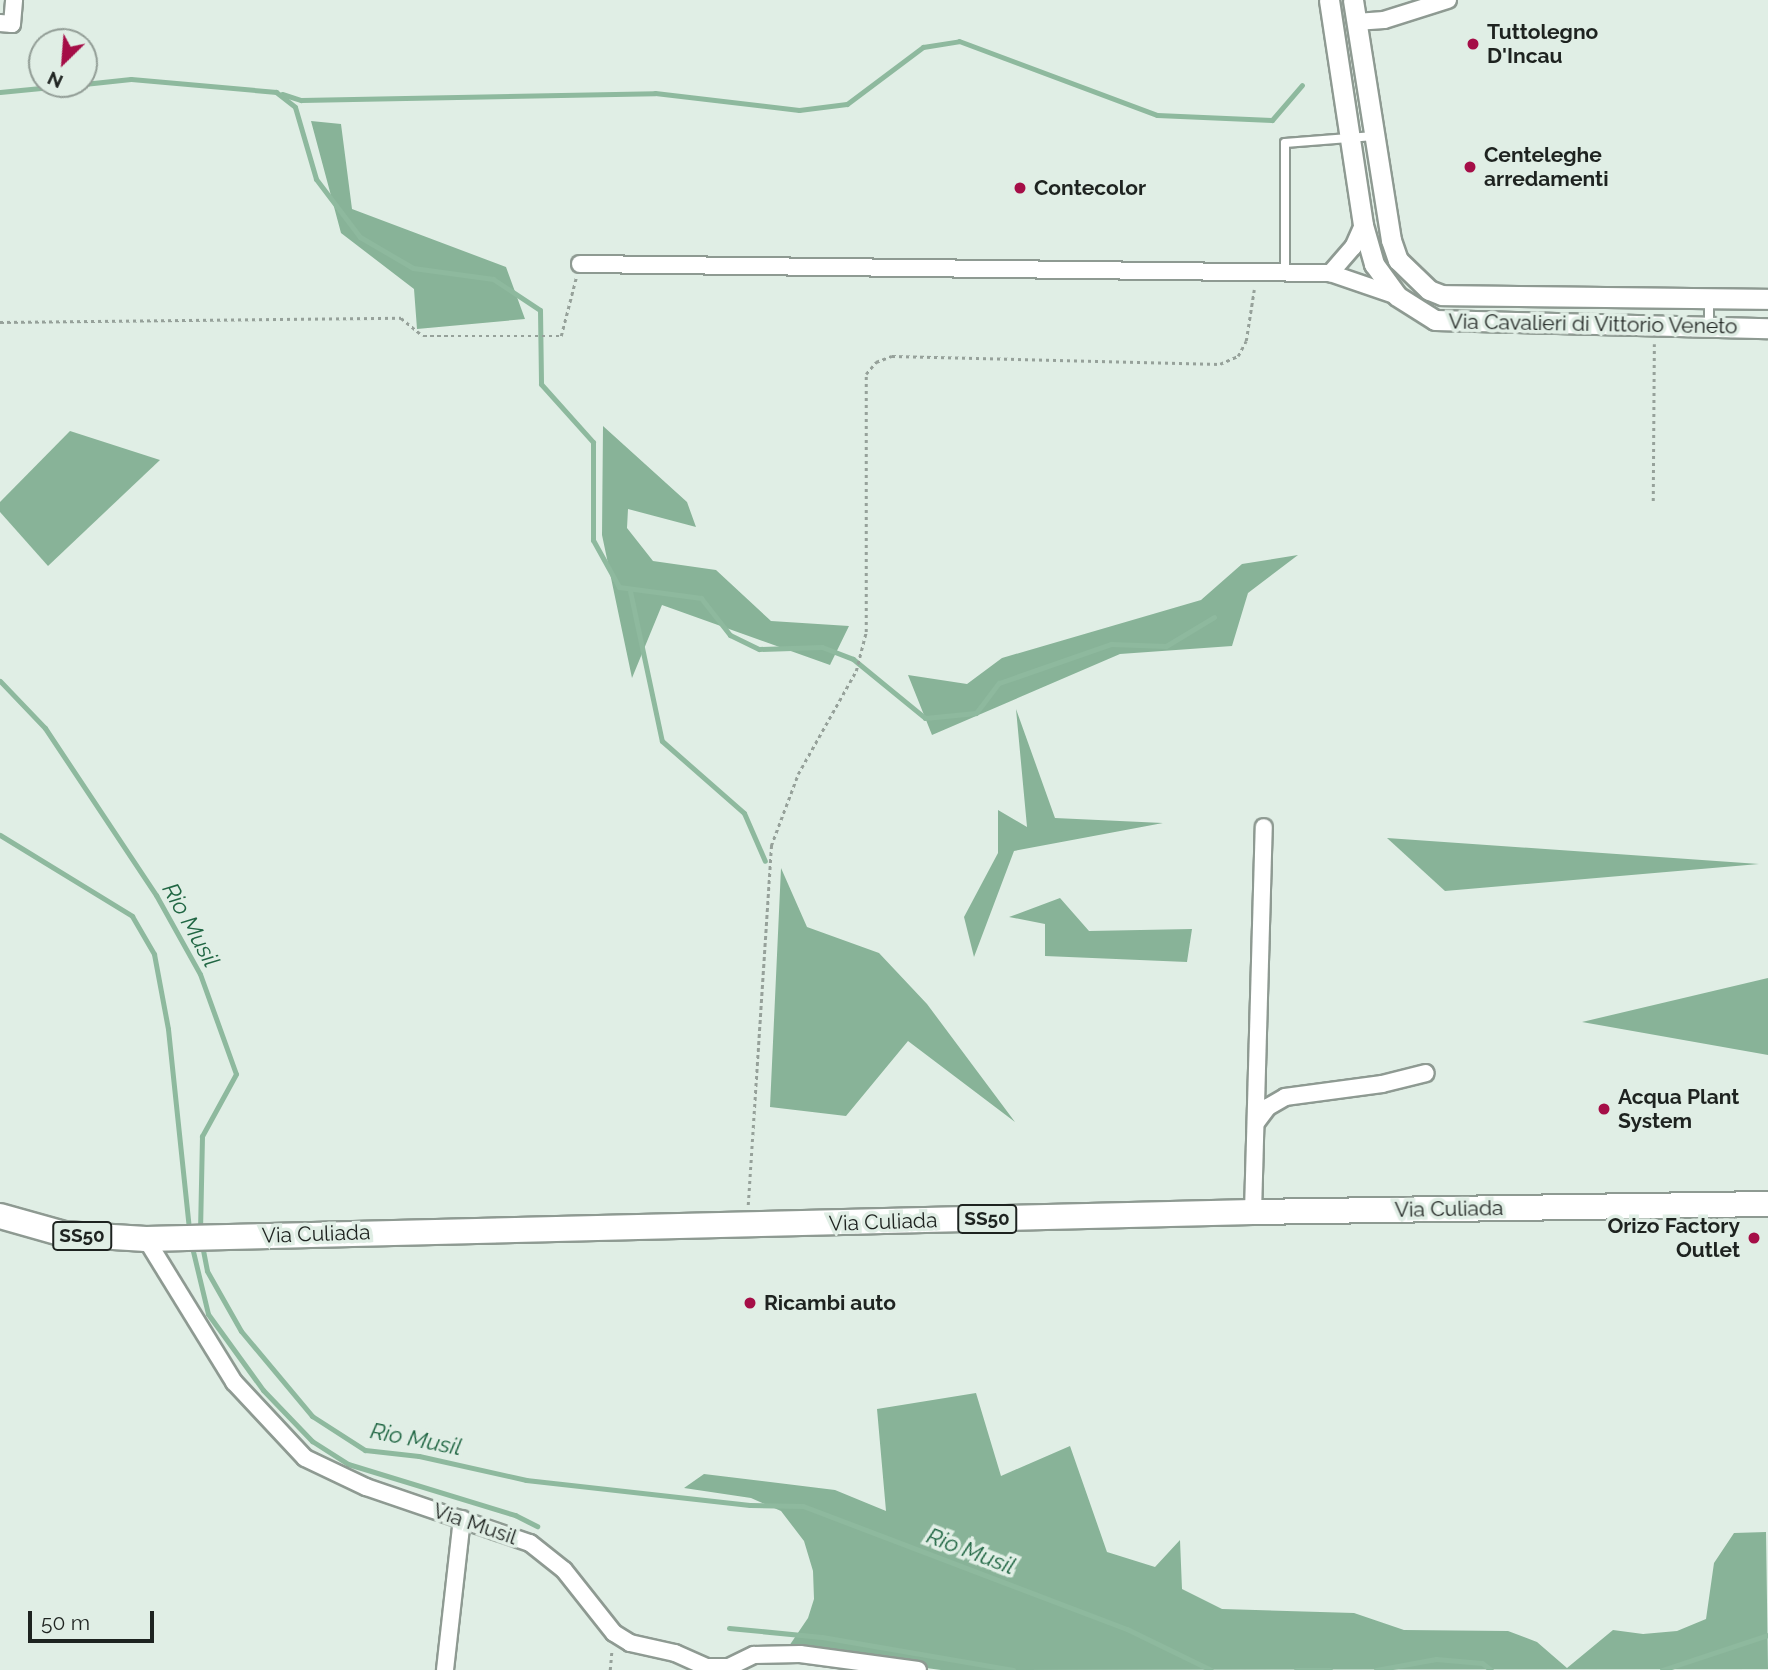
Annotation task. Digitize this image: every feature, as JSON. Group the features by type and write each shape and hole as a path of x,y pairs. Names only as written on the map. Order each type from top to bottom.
{"main road":[{"name":"Via Culiada","path":"0,1216 64,1234 157,1239 1253,1212 1768,1204"}],"street":[{"path":"0,23 12,24 14,0"},
{"path":"1354,9 1384,20 1448,0"},
{"name":"Via Cavalieri di Vittorio Veneto","path":"1330,5 1363,225 1374,264 1397,296 1435,320 1532,310 1709,298 1768,299"},
{"name":"Via Cavalieri di Vittorio Veneto","path":"1354,9 1391,240 1398,260 1417,280 1442,295 1532,310 1654,326 1768,328"},
{"path":"1330,273 1353,247 1363,225"},
{"path":"580,264 1330,273 1372,284 1397,296"},
{"path":"1253,1212 1264,827"},
{"path":"1256,1124 1268,1107 1285,1097 1382,1084 1426,1073"},
{"name":"Via Musil","path":"157,1239 234,1381 305,1458 366,1487 530,1543 564,1570 614,1633 630,1643 676,1653 706,1667 729,1667 754,1655 800,1654 918,1670"},
{"path":"445,1670 462,1519"}],"lane":[{"path":"1330,5 1354,9"},
{"path":"1285,273 1285,143 1374,136"},
{"path":"1709,298 1709,327"}],"path":[{"path":"0,322 401,318 423,336 561,336 580,264"},
{"path":"747,1226 771,846 798,774 856,671 866,632 866,374 876,362 892,356 1220,364 1238,356 1246,341 1256,272"},
{"path":"1653,501 1654,326"}],"green space":[{"path":"311,121 341,124 352,209 506,267 525,319 417,329 414,289 341,233"},
{"path":"603,426 687,502 696,527 628,509 627,528 653,561 716,570 771,621 849,626 830,665 662,605 632,678 602,535"},
{"path":"70,431 160,460 48,566 0,512 0,502"},
{"path":"1298,555 1248,593 1232,646 1120,654 932,735 908,675 967,684 1002,658 1201,600 1242,564"},
{"path":"1016,709 1055,818 1163,823 1014,851 974,957 964,917 998,853 998,810 1027,827"},
{"path":"1387,838 1759,864 1445,891"},
{"path":"781,868 807,927 879,953 927,1004 1015,1122 908,1041 846,1116 770,1107"},
{"path":"1060,898 1089,931 1192,929 1187,962 1045,956 1045,924 1009,917"},
{"path":"1768,978 1768,1055 1582,1022"},
{"path":"976,1393 1001,1476 1070,1446 1107,1552 1155,1567 1180,1540 1182,1589 1222,1609 1354,1613 1404,1630 1508,1631 1537,1642 1567,1668 1613,1630 1643,1634 1677,1631 1706,1619 1714,1563 1734,1533 1766,1532 1768,1669 941,1670 787,1649 808,1618 814,1599 813,1571 804,1541 781,1511 751,1498 684,1488 704,1474 835,1490 886,1511 877,1409"}],"waterway":[{"path":"282,94 301,100 655,93 799,110 847,104 923,47 959,41 1157,115 1272,120 1302,85"},
{"path":"98,83 131,79 276,92 295,107 316,179 360,237 413,268 493,279 540,310 541,384 593,442 593,540 619,587 701,598 730,635 759,649 822,647 853,659 925,718 976,713 999,683 1111,644 1166,646 1214,617"},
{"path":"0,92 28,89"},
{"path":"630,591 662,741 744,813 765,861"},
{"name":"Rio Musil","path":"0,681 45,728 156,895 200,974 236,1074 202,1136 200,1232"},
{"path":"0,835 132,916 154,954 168,1029 189,1230"},
{"path":"191,1243 208,1314 263,1390 312,1441 348,1464 515,1515 537,1526"},
{"name":"Rio Musil","path":"202,1245 207,1271 241,1331 312,1416 365,1450 419,1456 526,1480 750,1505 803,1506 1127,1629 1211,1670"},
{"path":"729,1628 822,1637 1013,1670"},
{"path":"1662,1670 1768,1635"},
{"path":"1376,1670 1436,1659 1482,1663 1491,1670"},
{"path":"1296,1670 1330,1670"}],"place":[{"name":"Tuttolegno D'Incau","path":"1473,44"},
{"name":"Centeleghe arredamenti","path":"1470,167"},
{"name":"Contecolor","path":"1020,188"},
{"name":"Acqua Plant System","path":"1604,1109"},
{"name":"Orizo Factory Outlet","path":"1754,1238"},
{"name":"Ricambi auto","path":"750,1303"}]}
